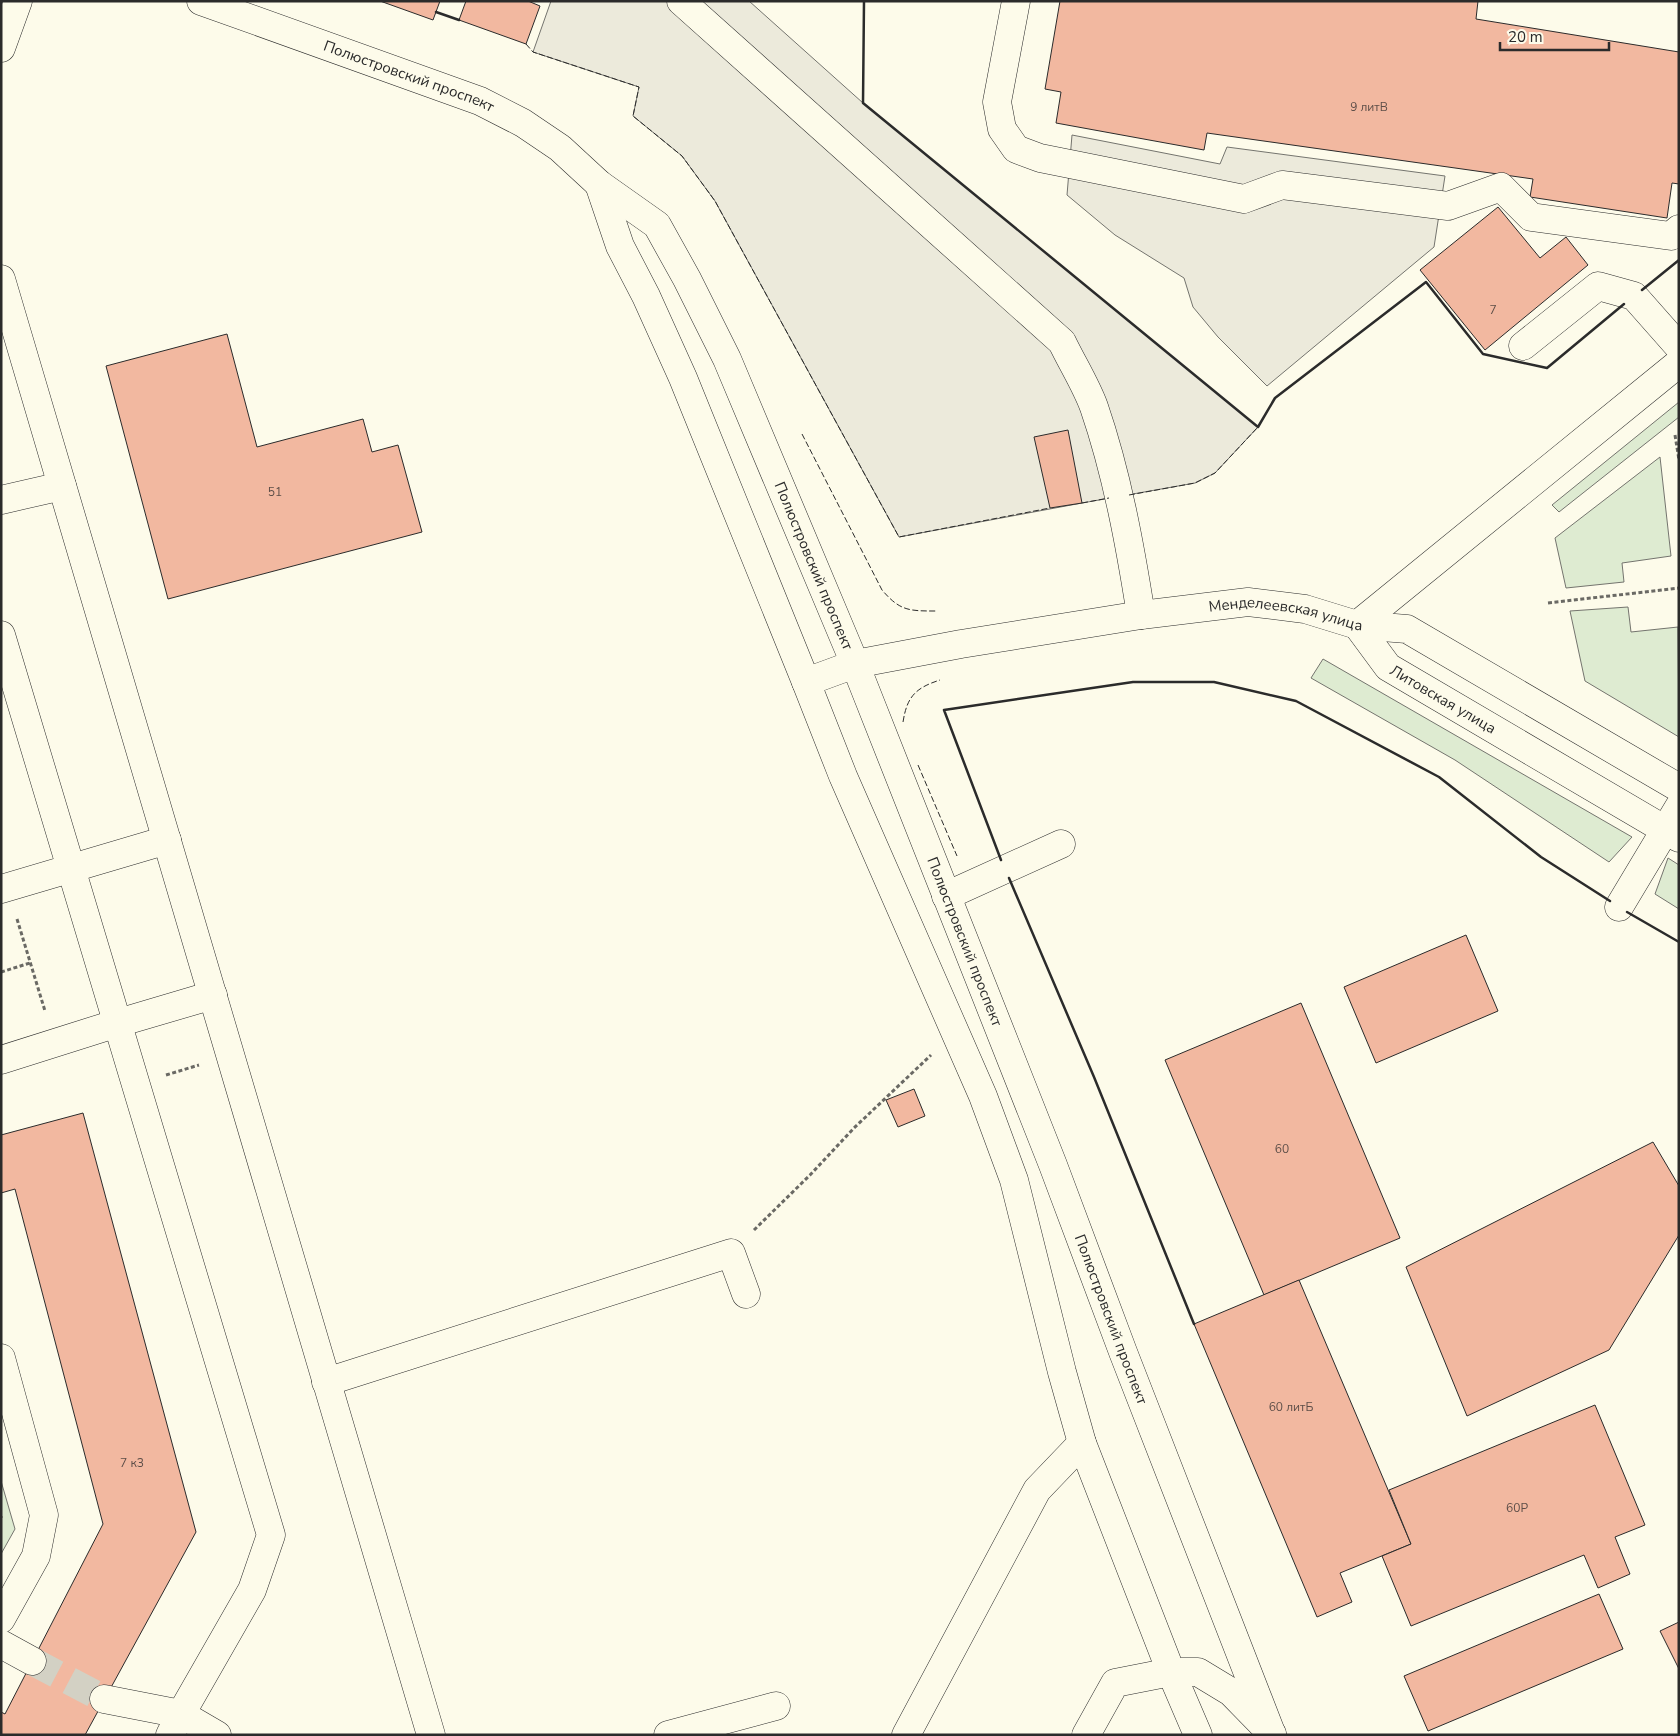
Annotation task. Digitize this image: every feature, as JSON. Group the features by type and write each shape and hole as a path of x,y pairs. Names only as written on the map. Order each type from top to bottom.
{"main road":[{"path":"1,48 18,1"},
{"name":"Полюстровский проспект","path":"201,1 480,101 524,123 552,142 599,184 657,225 687,279 727,359 855,664 1053,1165 1272,1734"},
{"path":"681,1 1062,342 1093,406 1119,496 1141,615"},
{"path":"1016,1 997,102 1002,129 1016,148 1040,158 1244,198 1282,185 1448,206 1501,187 1531,217 1671,236 1679,229"},
{"name":"Полюстровский проспект","path":"599,184 620,246 646,296 683,378 843,776 983,1096 1011,1170 1082,1443 1170,1672 1198,1735"},
{"path":"1,279 431,1735"},
{"path":"1522,346 1598,286 1634,296 1679,347"},
{"name":"Менделеевская улица","path":"806,682 855,664 962,644 1141,615 1248,602 1305,609 1356,625 1679,362"},
{"path":"1,500 62,486"},
{"path":"1356,625 1406,628 1679,788"},
{"name":"Литовская улица","path":"1356,625 1388,667 1672,834"},
{"path":"1,635 271,1535 252,1590 176,1724"},
{"path":"1618,907 1672,834 1679,807"},
{"path":"5,888 166,840"},
{"path":"946,896 1061,844"},
{"path":"1,1060 213,995"},
{"path":"326,1382 731,1253 746,1294"},
{"path":"1,1358 44,1515 36,1556 1,1618"},
{"path":"906,1735 1037,1490 1082,1443"},
{"path":"1,1644 32,1660"},
{"path":"1086,1735 1115,1683 1170,1672 1198,1672 1230,1692 1272,1734"},
{"path":"104,1699 176,1724 216,1735"},
{"path":"668,1735 776,1706"}],"path":[{"path":"1676,435 1679,460"},
{"path":"1548,603 1679,588"},
{"path":"5,888 54,1043"},
{"path":"1,972 30,963"},
{"path":"731,1253 770,1212 810,1175 854,1128 931,1055"},
{"path":"136,1085 230,1056"}],"green space":[{"path":"1679,402 1679,417 1559,512 1552,505"},
{"path":"1660,457 1671,556 1622,563 1624,582 1566,588 1555,538"},
{"path":"1628,607 1631,632 1678,627 1679,737 1585,681 1570,611"},
{"path":"1323,659 1632,837 1609,862 1455,760 1311,678"},
{"path":"1668,858 1679,865 1679,909 1655,894"},
{"path":"1,1481 15,1529 1,1554"}],"shaded area":[{"path":"551,1 749,1 863,103 1258,427 1215,473 1195,483 899,537 715,201 682,156 633,116 639,87 533,52"},
{"path":"1072,135 1220,164 1227,147 1445,176 1434,247 1267,386 1218,337 1193,307 1184,278 1115,235 1067,195"}],"building":[{"path":"380,1 440,1 433,20"},
{"path":"466,1 528,1 540,6 526,44 459,20"},
{"path":"1060,1 1478,1 1476,19 1679,52 1679,184 1672,183 1667,218 1530,197 1533,179 1207,133 1204,150 1056,123 1061,92 1045,89"},
{"path":"1498,207 1540,258 1566,237 1588,265 1485,350 1420,270"},
{"path":"227,334 257,447 363,419 372,452 398,445 422,532 168,599 106,366"},
{"path":"1068,430 1082,503 1050,508 1034,437"},
{"path":"1466,935 1498,1011 1376,1063 1344,987"},
{"path":"1301,1003 1400,1238 1264,1295 1165,1060"},
{"path":"914,1089 925,1116 898,1127 886,1100"},
{"path":"83,1113 196,1532 85,1735 1,1735 1,1712 5,1714 103,1524 15,1189 1,1193 1,1135"},
{"path":"1653,1142 1679,1186 1679,1235 1609,1350 1467,1416 1406,1267"},
{"path":"1299,1280 1411,1544 1340,1573 1352,1602 1317,1617 1194,1324"},
{"path":"1595,1405 1645,1525 1615,1537 1630,1574 1598,1588 1584,1555 1411,1626 1382,1556 1411,1544 1389,1490"},
{"path":"1599,1594 1623,1649 1428,1731 1404,1676"},
{"path":"1679,1622 1679,1669 1660,1631"}],"tunnel":[{"path":"32,1661 104,1699"}],"fence":[{"path":"526,44 533,52 639,87 633,116 682,156 715,201 899,537 1050,508"},
{"path":"1129,495 1195,483 1215,473 1258,427"},
{"path":"802,434 882,590 900,606 919,611 936,611"},
{"path":"1082,503 1109,498"},
{"path":"903,722 907,706 918,690 940,680"},
{"path":"918,765 957,856"}],"wall":[{"path":"864,1 863,103 1258,427 1275,398 1426,282 1483,354 1547,368 1624,304"},
{"path":"436,12 459,20"},
{"path":"1642,290 1679,260"},
{"path":"1001,860 944,710 1133,682 1214,682 1296,701 1439,777 1541,857 1610,901"},
{"path":"1009,878 1094,1077 1194,1324"},
{"path":"1627,912 1679,942"}]}
